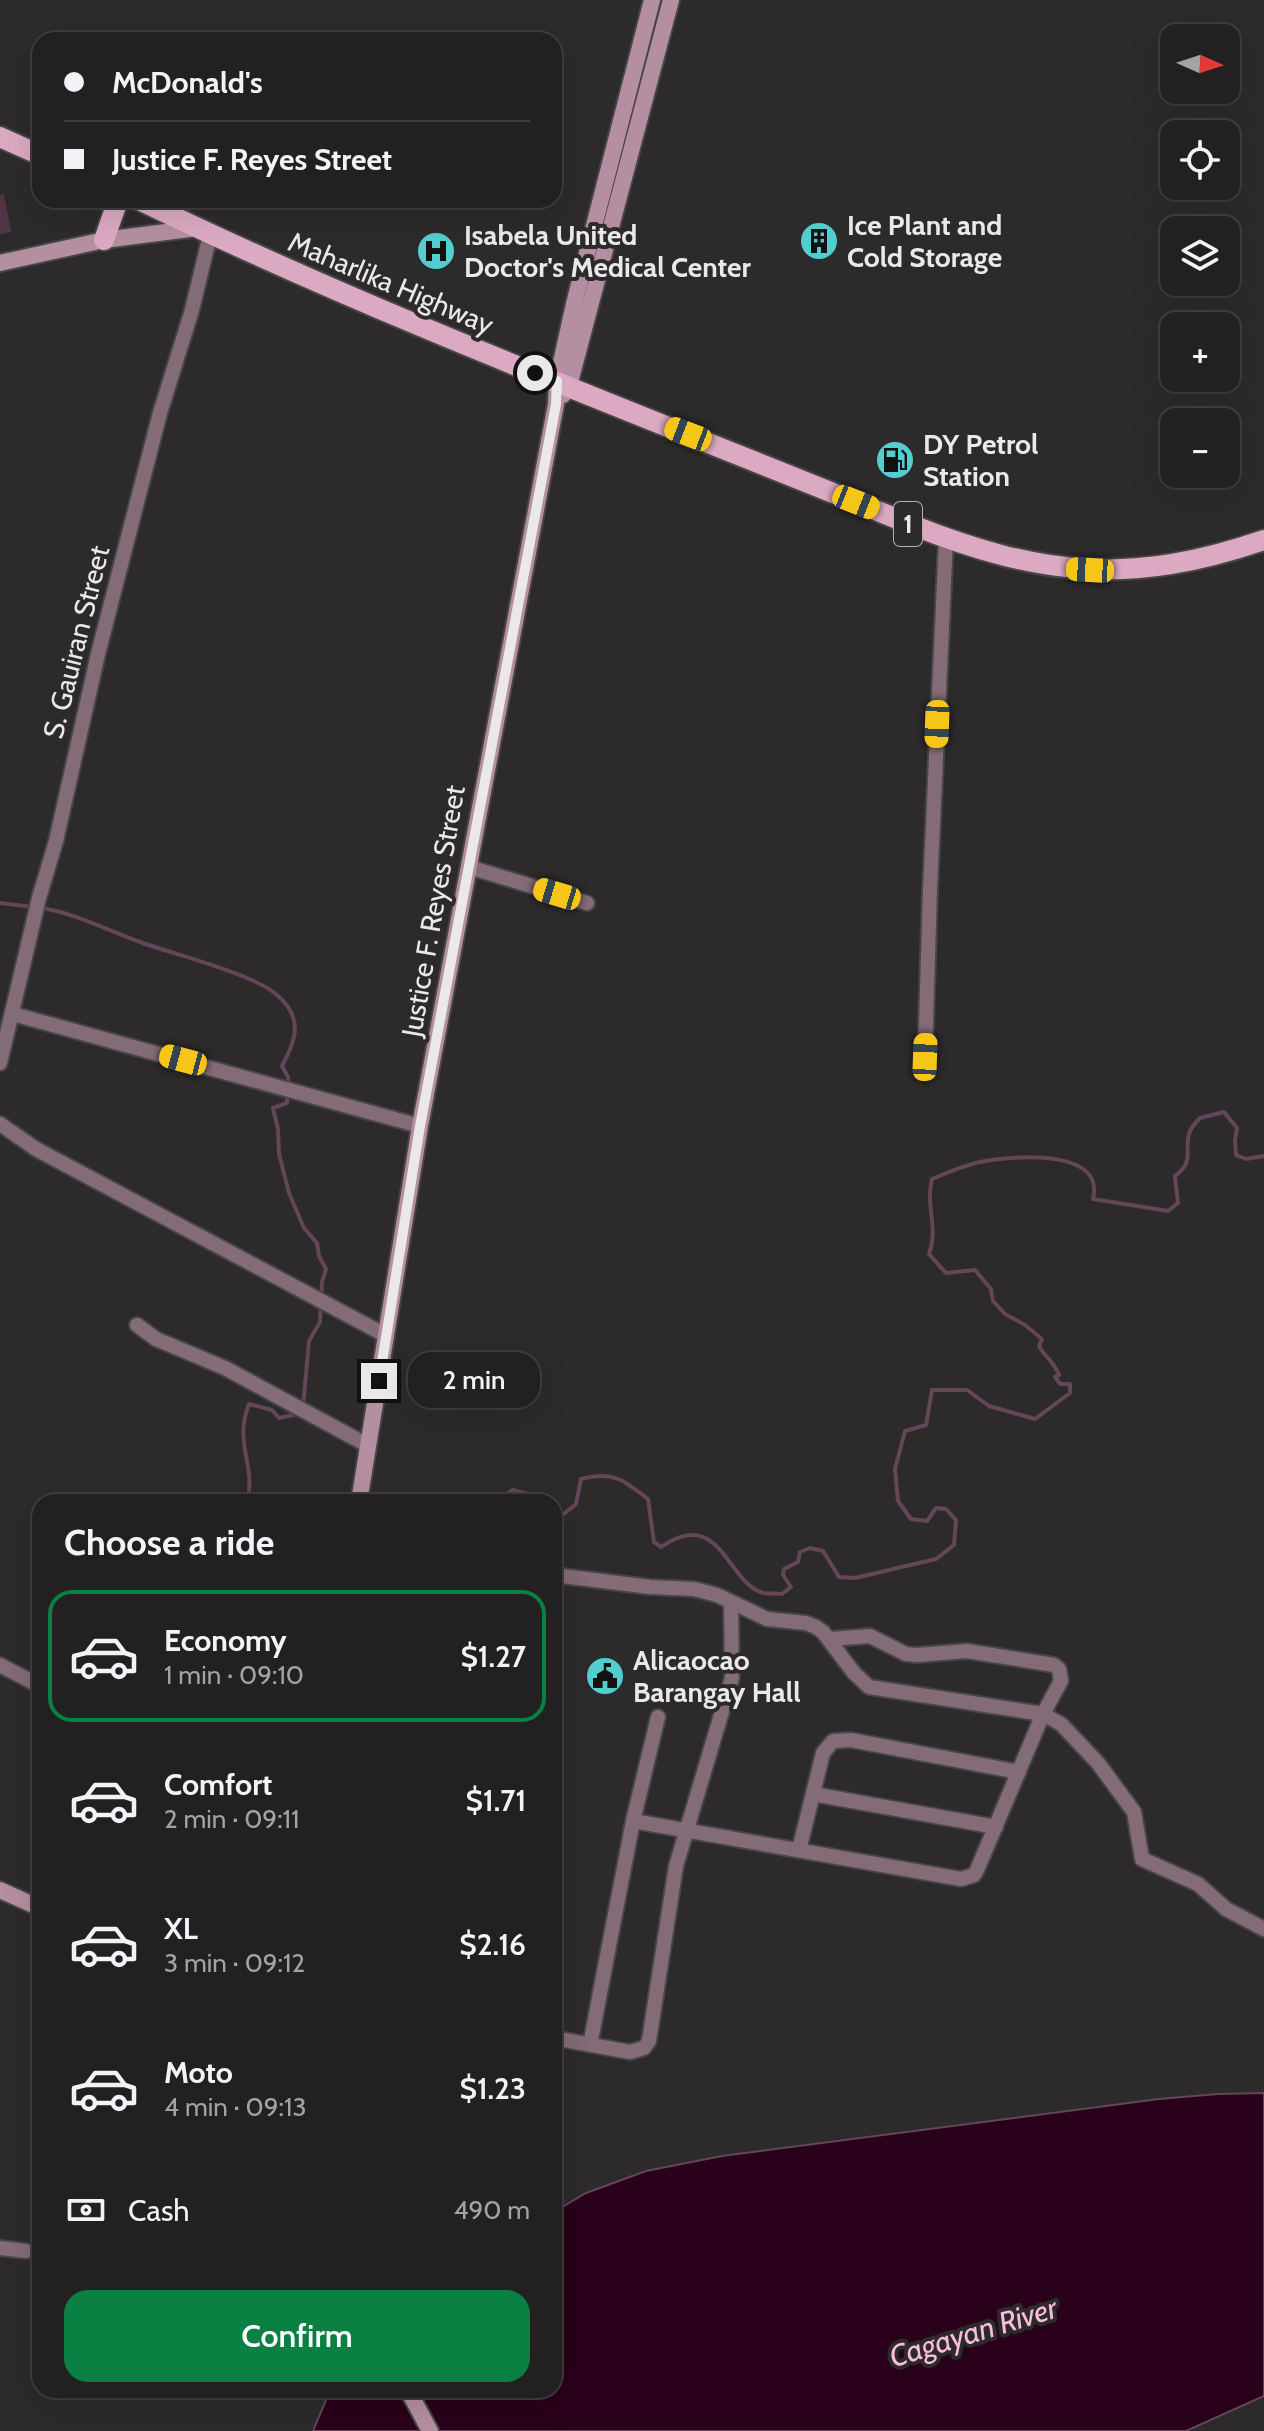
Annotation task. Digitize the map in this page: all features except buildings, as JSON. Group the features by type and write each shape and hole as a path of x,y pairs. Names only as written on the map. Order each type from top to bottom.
{"main road":[{"path":"563,384 574,304 652,0"},
{"path":"563,384 671,0"},
{"path":"0,137 32,151"},
{"path":"104,240 115,208"},
{"name":"Maharlika Highway","path":"155,208 383,312 946,539 1027,563 1090,570 1142,569 1189,562 1264,540"},
{"path":"0,263 104,240 204,232"},
{"name":"Justice F. Reyes Street","path":"360,1494 420,1126 556,404 563,384"},
{"path":"0,1890 32,1904"},
{"path":"412,2398 430,2431"}],"street":[{"name":"S. Gauiran Street","path":"0,1063 35,913 56,841 98,654 156,427 192,310 204,232"},
{"path":"925,1057 930,874 946,539"},
{"path":"469,867 587,903"},
{"path":"13,1014 420,1126"},
{"path":"0,1124 36,1149 387,1336"},
{"path":"137,1325 156,1339 225,1368 369,1446"},
{"path":"562,1576 694,1589 717,1595 767,1619 806,1623 823,1632 854,1673 869,1687 1043,1714 1061,1724 1098,1763 1134,1812 1142,1859 1198,1884 1226,1909 1264,1929"},
{"path":"562,2040 630,2052 644,2048 649,2041 676,1866 732,1678 731,1602"},
{"path":"633,1821 961,1879 974,1875 1062,1674 1054,1665 967,1651 906,1654 870,1636 829,1639"},
{"path":"0,1665 32,1682"},
{"path":"590,2045 633,1821 658,1717"},
{"path":"799,1850 827,1745 833,1741 842,1740 1019,1772"},
{"path":"813,1794 996,1827"},
{"path":"0,2248 26,2251"}],"shaded area":[{"path":"4,194 11,232 0,234 0,195"}],"water":[{"name":"Cagayan River","path":"1264,2093 1264,2396 1186,2431 313,2431 328,2398 562,2398 562,2207 586,2193 646,2171 722,2156 1218,2094"}],"waterway":[{"path":"0,903 33,907"},
{"path":"42,908 80,918 266,987 286,1004 294,1021 294,1038 282,1066 288,1077 288,1085"},
{"path":"287,1093 287,1103 273,1108 279,1154 289,1193 304,1228 317,1243 326,1269 322,1282 320,1322 309,1341 303,1407"},
{"path":"562,1515 576,1504 581,1479 601,1476 617,1478 648,1499 654,1542 661,1547 681,1537 697,1535 710,1541 750,1586 763,1593 782,1594 791,1587 783,1575 784,1569 798,1562 800,1552 810,1548 823,1551 839,1577 855,1578 936,1559 954,1545 956,1520 946,1509 936,1508 927,1521 911,1519 898,1501 895,1469 905,1431 926,1425 932,1390 967,1390 989,1406 1035,1419 1070,1393 1070,1384 1060,1384 1055,1377 1059,1375 1057,1371 1039,1346 1042,1339 1005,1314 993,1301 991,1289 975,1270 946,1273 929,1254 933,1235 932,1179 991,1160 1058,1160 1074,1164 1086,1172 1093,1183 1093,1199 1168,1211 1178,1203 1175,1176 1185,1166 1190,1132 1200,1118 1224,1112 1237,1128 1236,1155 1246,1159 1264,1156"},
{"path":"248,1494 243,1431 249,1404 272,1410 279,1418 298,1414"},
{"path":"507,1494 513,1490 528,1494"}],"place":[{"name":"Ice Plant and Cold Storage","path":"819,241"},
{"name":"Isabela United Doctor's Medical Center","path":"436,251"},
{"name":"DY Petrol Station","path":"895,460"},
{"name":"Alicaocao Barangay Hall","path":"605,1676"}],"route":[{"path":"379,1381 420,1126 556,404 557,381 535,373"}]}
